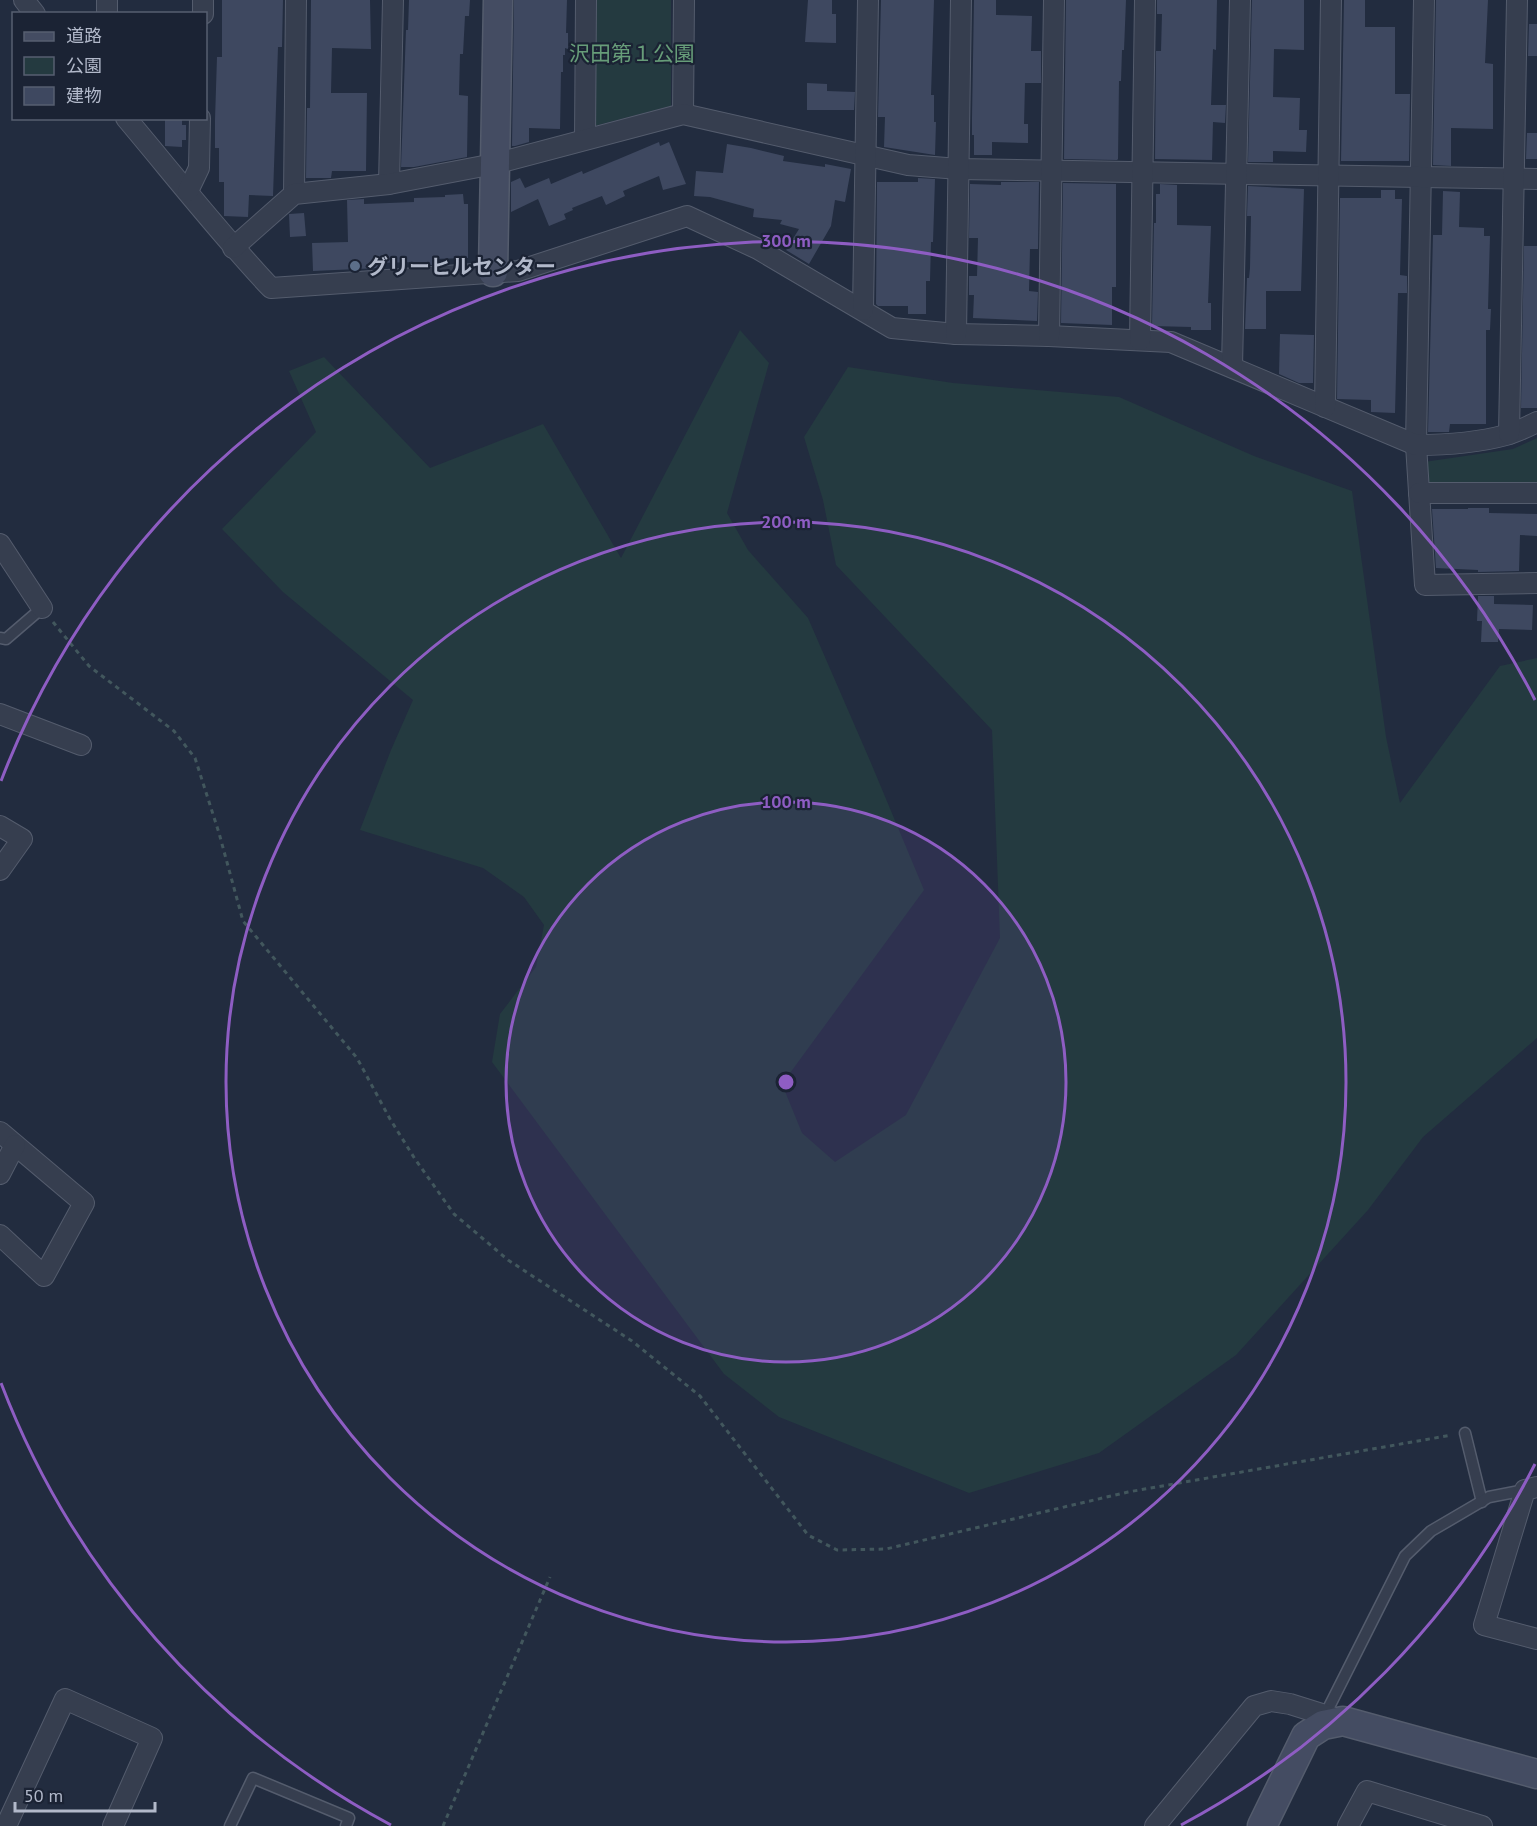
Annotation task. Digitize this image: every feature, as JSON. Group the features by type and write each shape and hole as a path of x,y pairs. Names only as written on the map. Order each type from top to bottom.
{"street":[{"path":"24,0 33,12"},
{"path":"294,194 296,0"},
{"path":"389,184 393,0"},
{"path":"493,272 498,0"},
{"path":"585,139 586,0"},
{"path":"683,114 684,0"},
{"path":"863,310 868,0"},
{"path":"956,334 962,0"},
{"path":"1049,336 1054,0"},
{"path":"1140,340 1145,0"},
{"path":"1232,367 1240,0"},
{"path":"1325,406 1331,0"},
{"path":"1424,0 1416,445 1425,585 1537,583"},
{"path":"1509,434 1517,0"},
{"path":"233,248 294,194 389,184 494,164 683,114 908,165 959,169 1537,179"},
{"path":"128,120 233,248 271,288 518,271 687,216 758,249 892,328 956,334 1171,342 1416,445 1442,445 1493,438 1537,422"},
{"path":"188,191 199,168 200,120"},
{"path":"1419,493 1537,494"},
{"path":"0,544 42,608"},
{"path":"0,714 81,745"},
{"path":"0,826 22,839 0,870"},
{"path":"0,1174 7,1138 84,1203 44,1276 0,1235"},
{"path":"1531,1489 1484,1625 1537,1640"},
{"path":"6,1826 64,1699 152,1738 113,1826"},
{"path":"1155,1826 1254,1706 1271,1701 1290,1704 1537,1774"},
{"path":"1262,1826 1306,1736 1334,1718"},
{"path":"1348,1826 1367,1791 1482,1826"}],"lane":[{"path":"0,638 6,639 42,608"},
{"path":"1465,1432 1482,1502"},
{"path":"1334,1718 1405,1556 1431,1531 1489,1497 1531,1489"},
{"path":"230,1826 253,1778 349,1818 346,1826"}],"path":[{"path":"42,608 89,666 174,731 195,758 219,833 243,921 357,1058 390,1119 454,1214 508,1260 632,1341 700,1396 808,1535 837,1550 886,1549 1128,1492 1465,1432"},
{"path":"443,1826 550,1577"}],"green space":[{"name":"沢田第１公園","path":"593,0 671,0 671,106 594,126"},
{"path":"740,330 769,363 727,513 748,550 808,618 924,890 782,1084 802,1133 835,1162 906,1115 1000,938 992,730 836,565 823,500 804,437 848,367 953,383 1119,397 1254,456 1352,491 1386,737 1400,803 1500,666 1537,658 1537,1038 1423,1137 1368,1210 1236,1355 1099,1453 969,1493 779,1417 724,1374 492,1062 500,1014 536,967 544,925 524,897 483,868 360,830 413,700 283,592 222,529 316,432 289,371 324,357 430,468 543,424 621,558"},
{"path":"1537,438 1537,486 1432,488 1426,480 1424,462 1513,449"}],"building":[{"path":"222,0 283,0 282,47 278,47 273,196 249,195 248,217 224,216 224,182 219,182 219,148 215,148 215,120 217,57 222,57"},
{"path":"311,0 370,0 371,49 332,48 331,93 367,93 366,171 332,171 331,178 306,178 307,108 310,108"},
{"path":"409,0 470,0 469,16 465,16 463,54 460,54 459,95 468,96 467,157 414,167 401,167"},
{"path":"514,0 567,0 568,49 565,48 563,72 561,72 560,129 529,128 529,142 512,146"},
{"path":"808,0 832,0 832,14 836,14 836,43 805,42"},
{"path":"881,0 934,0 931,95 934,95 934,122 936,122 935,155 884,147 885,117 878,117"},
{"path":"974,0 996,0 996,15 1032,16 1031,51 1041,51 1041,83 1025,83 1024,124 1028,124 1028,143 992,142 992,155 974,155 972,117"},
{"path":"1066,0 1126,0 1124,50 1122,50 1121,81 1119,81 1117,160 1064,159"},
{"path":"1157,0 1217,0 1216,50 1213,49 1211,105 1226,105 1225,123 1213,122 1212,160 1155,159 1156,51 1161,51 1162,14 1157,14"},
{"path":"1252,0 1304,0 1304,50 1274,49 1273,97 1300,98 1299,130 1307,130 1306,152 1273,151 1273,162 1248,162"},
{"path":"1344,0 1365,0 1365,27 1395,27 1395,94 1410,94 1409,161 1341,161"},
{"path":"1436,0 1488,0 1485,63 1493,64 1493,129 1451,128 1451,166 1433,165"},
{"path":"1529,24 1537,24 1537,56 1528,56"},
{"path":"807,83 827,84 827,91 855,92 854,110 807,110"},
{"path":"165,120 182,120 182,125 186,125 186,140 182,140 182,147 165,146"},
{"path":"1527,133 1537,133 1537,159 1526,159"},
{"path":"659,142 660,146 669,142 686,184 663,190 659,176 623,191 625,196 606,205 602,196 572,208 573,210 564,214 566,219 549,226 538,199 511,212 511,182 520,178 525,188 549,178 551,184 582,171 583,174"},
{"path":"727,144 784,156 783,161 825,167 825,164 851,169 845,202 835,200 831,226 809,264 786,250 799,229 780,224 782,220 753,217 754,209 710,197 694,196 696,171 723,173"},
{"path":"918,178 935,179 933,242 931,242 930,281 926,281 926,314 908,314 908,306 878,306 876,304 877,182 918,182"},
{"path":"1001,182 1039,182 1038,249 1030,249 1029,291 1038,292 1037,321 973,318 974,295 969,295 969,276 977,276 978,238 969,238 970,184 1001,185"},
{"path":"1063,183 1116,184 1116,287 1112,287 1112,325 1061,323"},
{"path":"1160,184 1177,185 1177,225 1211,226 1208,303 1211,303 1211,330 1152,326 1154,223 1156,223 1156,194 1160,194"},
{"path":"1248,186 1304,189 1301,291 1266,291 1266,329 1245,329 1247,278 1249,278 1250,268 1251,216 1247,216"},
{"path":"1381,190 1395,190 1395,199 1402,199 1400,275 1407,276 1407,293 1398,293 1395,413 1371,412 1371,400 1337,399 1340,198 1381,198"},
{"path":"1443,191 1460,192 1459,227 1484,228 1484,236 1490,236 1488,309 1491,309 1490,330 1486,330 1486,424 1450,424 1449,432 1428,432 1433,235 1442,235"},
{"path":"463,194 464,204 468,204 468,258 432,259 432,265 416,266 415,262 379,263 379,268 313,271 312,243 348,242 347,200 364,199 364,204 414,202 414,198"},
{"path":"304,213 306,236 290,237 289,214"},
{"path":"1524,246 1537,246 1537,408 1521,408"},
{"path":"1280,334 1314,335 1313,383 1299,383 1279,374"},
{"path":"1489,508 1489,513 1537,514 1537,536 1520,535 1519,571 1478,572 1478,570 1436,568 1432,509"},
{"path":"1478,596 1494,596 1494,604 1533,605 1532,630 1499,629 1498,642 1481,642 1482,621 1477,621"}],"place":[{"name":"グリーヒルセンター","path":"355,266"}]}
